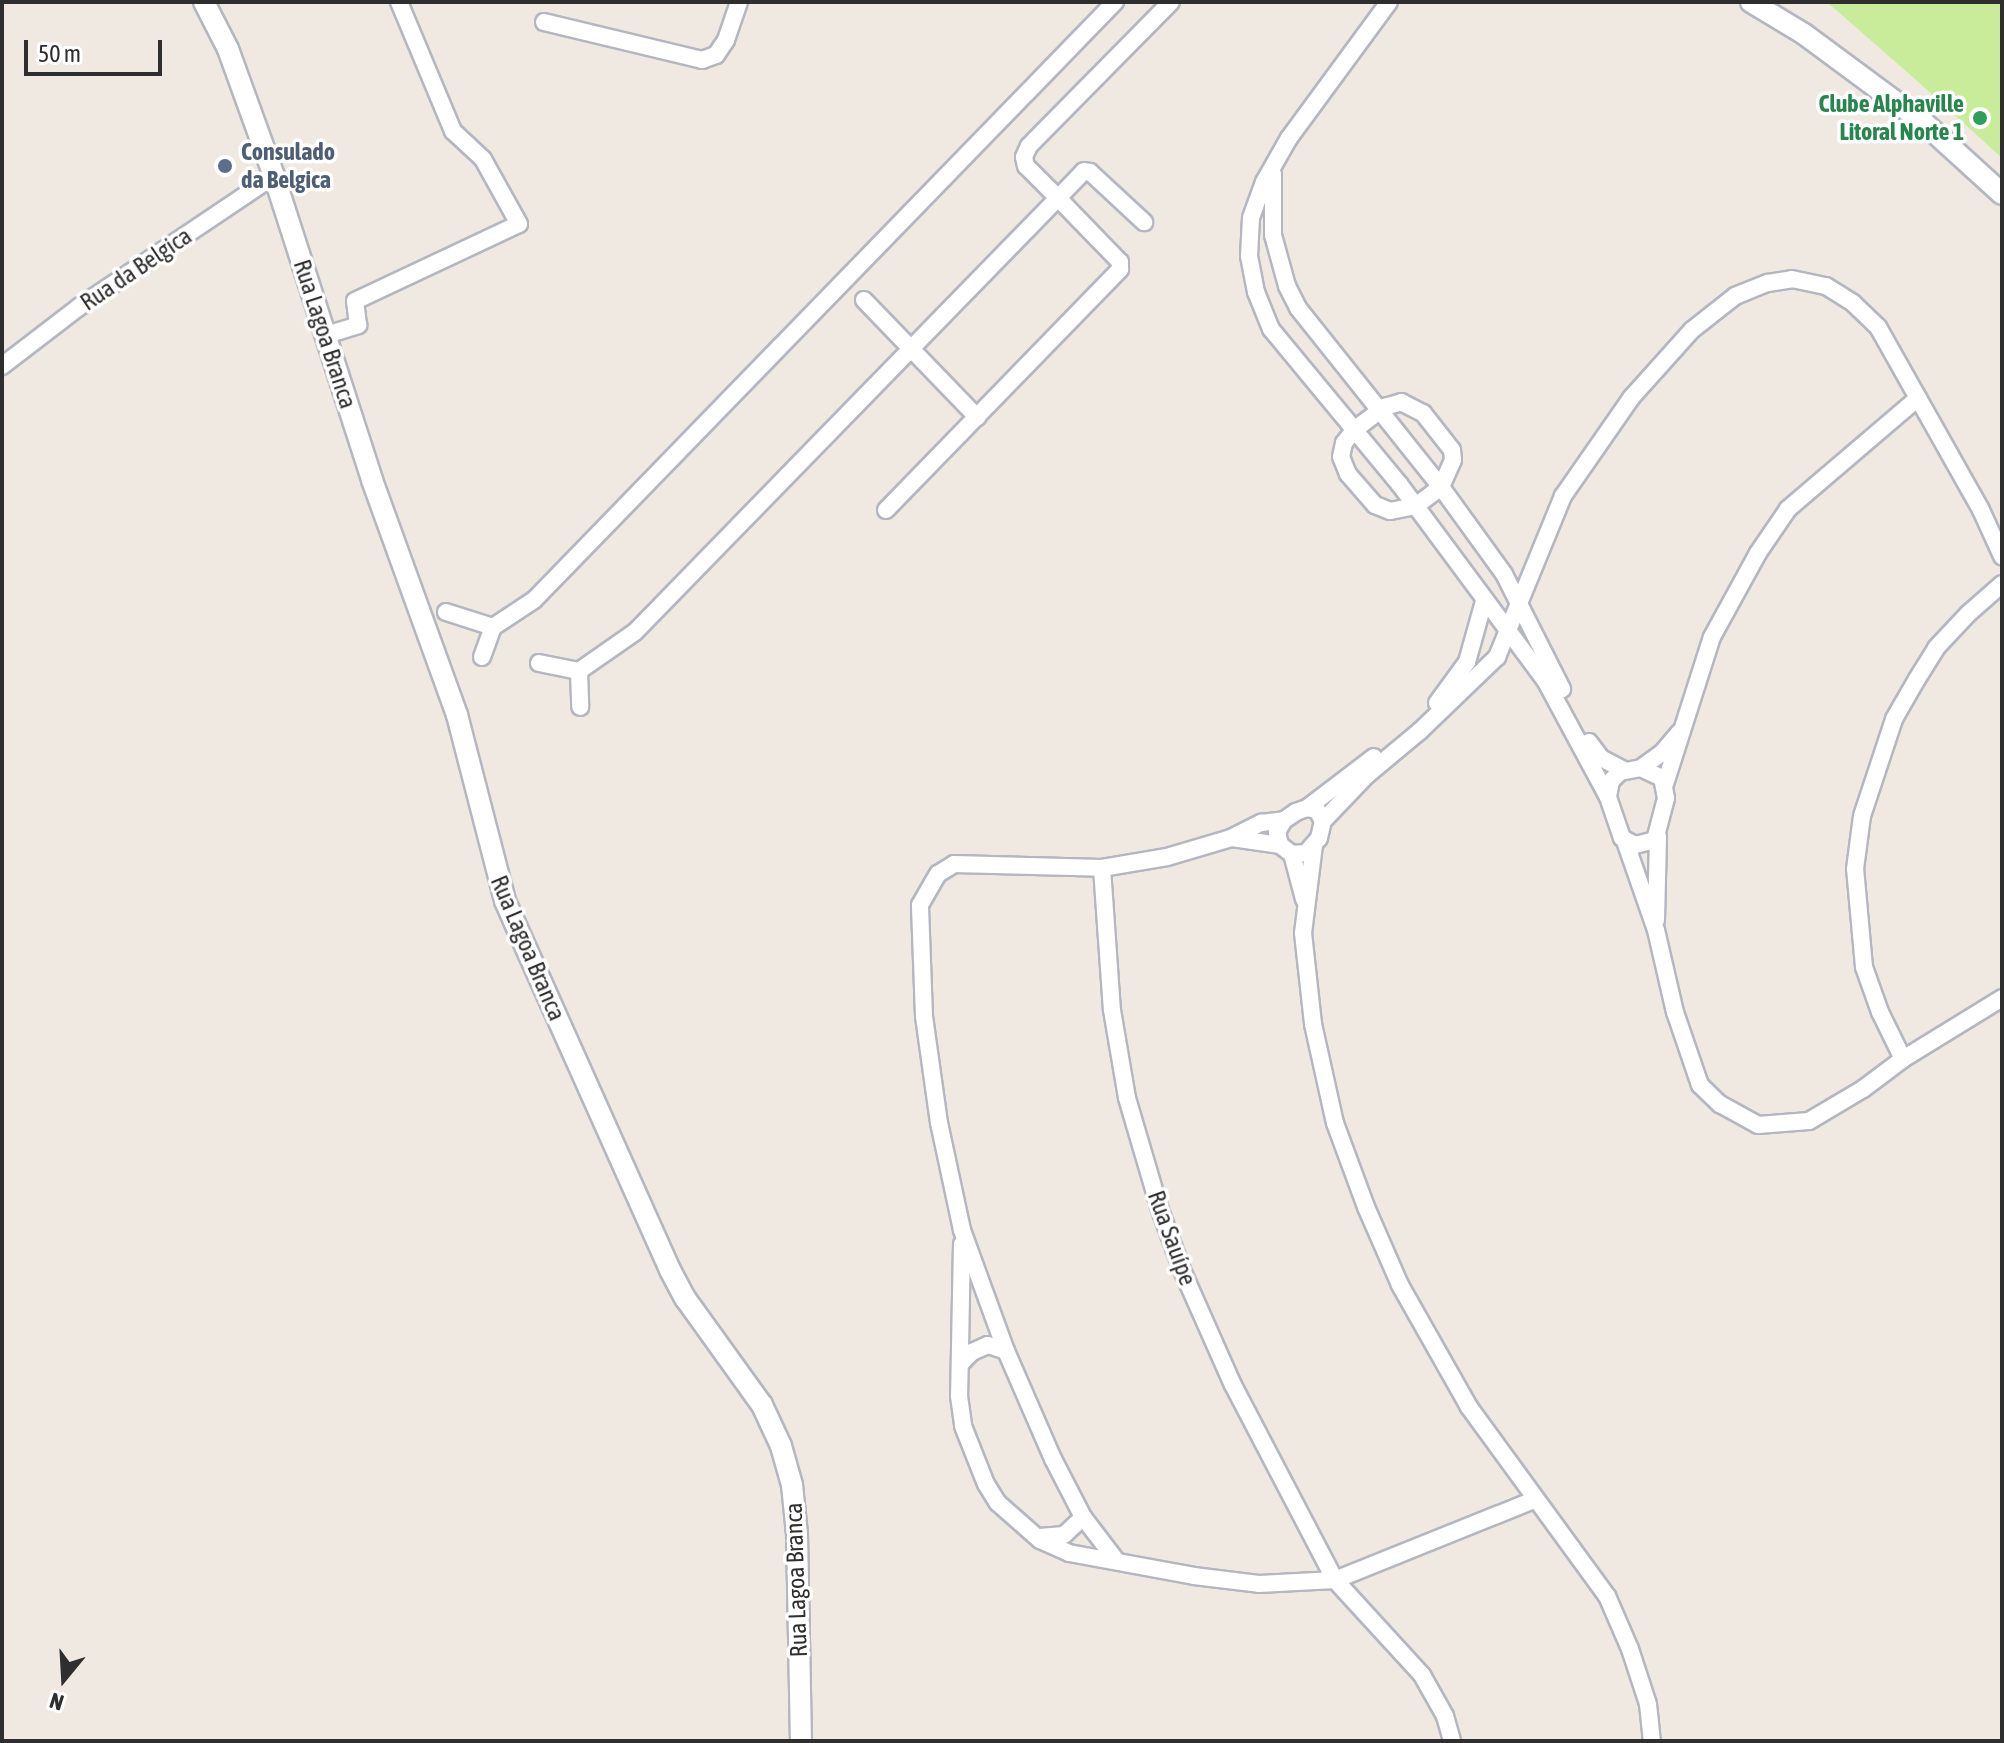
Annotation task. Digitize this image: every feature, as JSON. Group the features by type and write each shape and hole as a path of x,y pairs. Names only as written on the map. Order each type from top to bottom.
{"street":[{"name":"Rua Lagoa Branca","path":"204,2 228,49 274,176 372,480 457,715 505,901 670,1270 685,1298 762,1405 781,1446 792,1485 797,1534 801,1741"},
{"path":"326,335 358,325 355,301 519,224 483,159 453,131 399,2"},
{"path":"544,22 702,60 716,55 726,40 739,2"},
{"path":"482,657 493,627 534,600 1115,2"},
{"path":"886,510 1120,269 1120,262 1026,166 1024,157 1029,146 1171,2"},
{"path":"1389,2 1274,164 1251,218 1249,256 1256,292 1271,329 1416,506 1484,601 1564,703 1596,754 1633,769 1655,773 1665,784"},
{"path":"1751,2 1824,47 1923,122 2002,194"},
{"path":"1274,164 1273,235 1287,286 1307,321 1441,487 1504,574 1608,797 1625,841 1656,930 1689,1059 1700,1085 1739,1118 1758,1125 1809,1121 2002,998"},
{"path":"539,663 579,671 635,632 1084,171 1090,172 1144,222"},
{"name":"Rua da Belgica","path":"2,366 79,307 274,176"},
{"path":"1652,1741 1648,1704 1630,1649 1607,1596 1469,1407 1426,1335 1366,1207 1335,1123 1313,1024 1303,933 1314,845 1323,821 1367,775 1490,666 1510,632 1537,556 1563,496 1631,398 1692,330 1735,296 1768,283 1792,279 1826,286 1853,303 1878,327 1981,510 2002,556"},
{"path":"864,300 977,417"},
{"path":"1656,930 1658,836 1666,798 1665,784 1712,637 1758,553 1788,509 1918,398"},
{"path":"1401,402 1423,413 1452,450 1451,470 1441,487 1416,506 1383,509 1348,474 1341,457 1344,443 1354,430 1378,411 1401,402"},
{"path":"1504,574 1537,556"},
{"path":"1903,1059 1880,1012 1864,967 1855,869 1862,816 1894,719 1917,679 1936,648 2002,584"},
{"path":"1116,1560 1083,1517 1053,1459 1006,1351 962,1230 939,1123 924,1016 920,905 938,874 954,864 1102,868 1167,857 1231,838 1261,823 1284,820 1307,808 1383,751 1450,689 1467,662 1484,601"},
{"path":"446,612 493,627"},
{"path":"579,671 580,707"},
{"path":"1608,797 1611,781 1662,753 1680,732"},
{"path":"1307,808 1317,810 1323,821"},
{"path":"1284,820 1277,832 1305,900"},
{"path":"1625,841 1642,844 1658,836"},
{"path":"1231,838 1306,853 1314,845"},
{"name":"Rua Sauípe","path":"1102,868 1115,1024 1127,1098 1159,1207 1233,1385 1335,1580 1422,1675 1445,1716 1452,1741"},
{"path":"962,1230 959,1396 963,1426 986,1484 998,1503 1034,1535 1069,1553 1259,1584 1335,1580 1534,1500"},
{"path":"962,1362 972,1352 988,1345 1006,1351"},
{"path":"1034,1535 1064,1535 1083,1517"}],"green space":[{"name":"Clube Alphaville Litoral Norte 1","path":"1827,2 2002,2 2002,158 1915,79"}],"place":[{"name":"Clube Alphaville Litoral Norte 1","path":"1980,118"},
{"name":"Consulado da Belgica","path":"225,166"}]}
